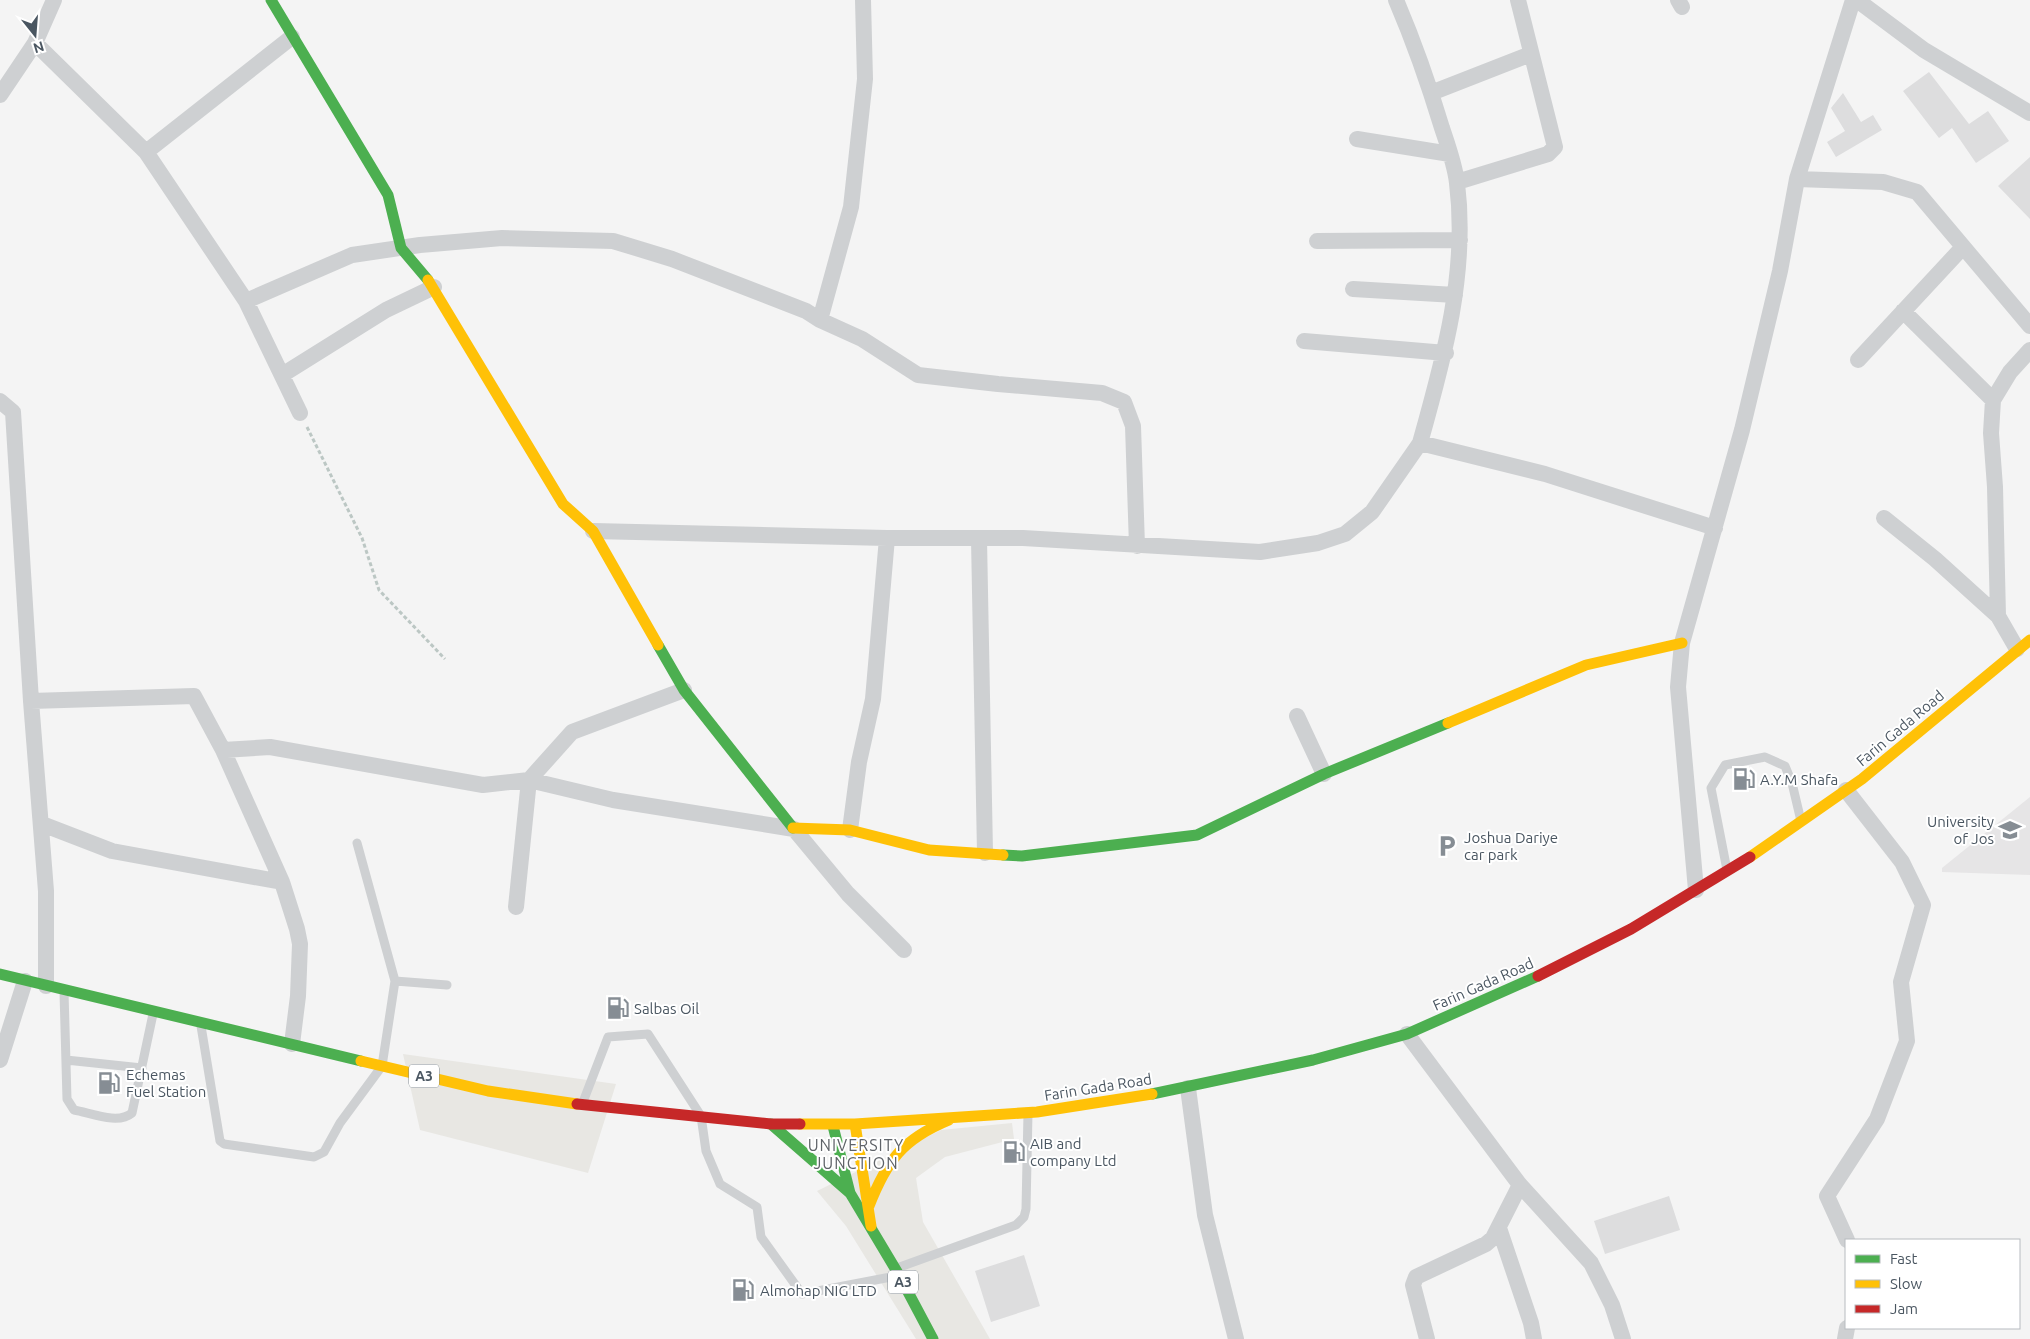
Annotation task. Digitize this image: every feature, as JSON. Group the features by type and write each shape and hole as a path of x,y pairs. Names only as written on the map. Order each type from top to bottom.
{"main road":[{"path":"270,0 388,195 401,248 434,286 563,504 593,530 684,690 794,830 850,830 929,850 1022,856 1197,836 1324,774 1586,665 1682,643"},
{"name":"Farin Gada Road","path":"855,1124 949,1120 1028,1113 1188,1088 1313,1060 1407,1034 1485,1001 1561,965 1630,930 1727,872 1801,823 1846,790 2024,645"},
{"name":"A3","path":"0,974 488,1091 582,1105 771,1124 833,1126 855,1124 871,1226"},
{"name":"A3","path":"869,1206 877,1182 893,1155 905,1142 924,1129 949,1120"},
{"name":"A3","path":"771,1124 850,1193 871,1226 934,1339"},
{"name":"A3","path":"833,1126 850,1193"}],"street":[{"path":"0,95 35,43 54,0"},
{"path":"820,320 851,207 865,79 863,0"},
{"path":"593,530 887,538 1023,538 1260,552 1318,543 1345,534 1372,512 1420,443 1446,353 1455,295 1460,240 1457,182 1432,93 1396,0"},
{"path":"1457,182 1553,151 1555,147 1518,0"},
{"path":"1696,890 1678,687 1682,643 1715,528 1780,271 1797,179 1855,0 1924,50 2030,114"},
{"path":"146,152 292,37"},
{"path":"35,43 146,152 246,301 300,412"},
{"path":"1432,93 1531,54"},
{"path":"1357,139 1450,154"},
{"path":"1797,179 1883,182 1906,187 1917,192 2030,326"},
{"path":"246,301 352,255 502,238 613,241 699,270 806,310 820,320 862,339 918,375 998,384 1102,392 1124,402 1132,426 1137,546"},
{"path":"1317,241 1460,240"},
{"path":"1858,360 1963,247"},
{"path":"282,375 386,310 434,286"},
{"path":"1353,289 1455,295"},
{"path":"1904,311 1993,400"},
{"path":"1304,341 1446,353"},
{"path":"1998,616 1995,487 1991,433 1993,400 2010,372 2030,350"},
{"path":"0,402 13,412 31,701 46,892 46,986"},
{"path":"1420,443 1545,474 1715,528"},
{"path":"1884,518 1935,559 1998,616 2024,645"},
{"path":"850,830 859,762 873,699 887,538"},
{"path":"979,539 985,853"},
{"path":"516,907 529,780 572,732 684,690"},
{"path":"31,701 194,696 223,750 282,882 300,944 298,996 292,1044"},
{"path":"1297,716 1324,774"},
{"path":"223,750 270,747 384,766 484,786 529,780 613,800 794,830 848,894 904,950"},
{"path":"1846,790 1902,862 1923,904 1901,982 1907,1041 1877,1119 1827,1196 1847,1239"},
{"path":"42,824 112,851 282,882"},
{"path":"0,1060 25,981"},
{"path":"1407,1034 1520,1185 1591,1263 1612,1305 1623,1339"},
{"path":"1188,1088 1205,1215 1236,1339"},
{"path":"1427,1339 1413,1285 1416,1277 1486,1244 1493,1238 1520,1185"},
{"path":"1498,1228 1531,1323 1534,1339"}],"lane":[{"path":"1727,872 1711,788 1725,765 1765,757 1785,766 1792,783 1801,823"},
{"path":"200,1023 217,1135 220,1141 224,1144 314,1157 320,1156 340,1123 382,1066 395,981 357,843"},
{"path":"395,981 446,985"},
{"path":"64,990 68,1098 74,1110 118,1119 126,1118 132,1113 154,1012"},
{"path":"582,1105 608,1037 648,1034 701,1116 706,1151 720,1184 757,1207 760,1237 802,1294 897,1272 1016,1225 1024,1217 1026,1209 1028,1113"},
{"path":"66,1060 142,1068"}],"path":[{"path":"300,412 362,538 379,590 445,659"}],"shaded area":[{"name":"University of Jos","path":"2030,797 2030,875 1942,872 1942,868"},
{"path":"403,1054 616,1084 588,1173 420,1130"},
{"path":"1012,1123 1014,1139 945,1157 916,1178 923,1222 990,1339 916,1339 846,1226 817,1191 941,1130"}],"building":[{"path":"1929,72 1969,124 1988,111 2009,141 1976,163 1952,128 1939,138 1903,91"},
{"path":"1843,93 1861,122 1873,115 1882,130 1836,157 1827,142 1845,131 1831,108"},
{"path":"2030,157 2030,219 1998,186"},
{"path":"1669,1196 1680,1230 1605,1254 1594,1221"},
{"path":"1024,1255 1040,1306 991,1322 975,1271"}],"traffic: fast":[{"path":"271,0 388,195 401,248 428,280"},
{"path":"658,645 684,690 793,828"},
{"path":"1003,855 1022,856 1197,835 1324,774 1448,723"},
{"path":"0,974 361,1061"},
{"path":"1152,1094 1313,1060 1407,1034 1538,976"},
{"path":"771,1124 850,1193 899,1275 933,1339"},
{"path":"833,1126 850,1193"}],"traffic: slow":[{"path":"428,280 563,504 593,531 658,645"},
{"path":"1750,857 1862,779 2030,640"},
{"path":"1448,723 1586,665 1682,643"},
{"path":"793,828 850,830 929,850 1003,855"},
{"path":"361,1061 488,1091 577,1104"},
{"path":"855,1124 1037,1112 1152,1094"},
{"path":"869,1206 883,1176 898,1153 920,1135 949,1120"},
{"path":"800,1124 855,1124 871,1226"}],"traffic: jam":[{"path":"1538,976 1631,929 1750,857"},
{"path":"577,1104 771,1124 800,1124"}],"place":[{"name":"A.Y.M Shafa","path":"1744,779"},
{"name":"University of Jos","path":"2010,830"},
{"name":"Joshua Dariye car park","path":"1447,846"},
{"name":"Salbas Oil","path":"618,1008"},
{"name":"Echemas Fuel Station","path":"109,1083"},
{"name":"AIB and company Ltd","path":"1014,1152"},
{"name":"Almohap NIG LTD","path":"743,1290"}],"district":[{"name":"UNIVERSITY JUNCTION","path":"856,1154"}]}
